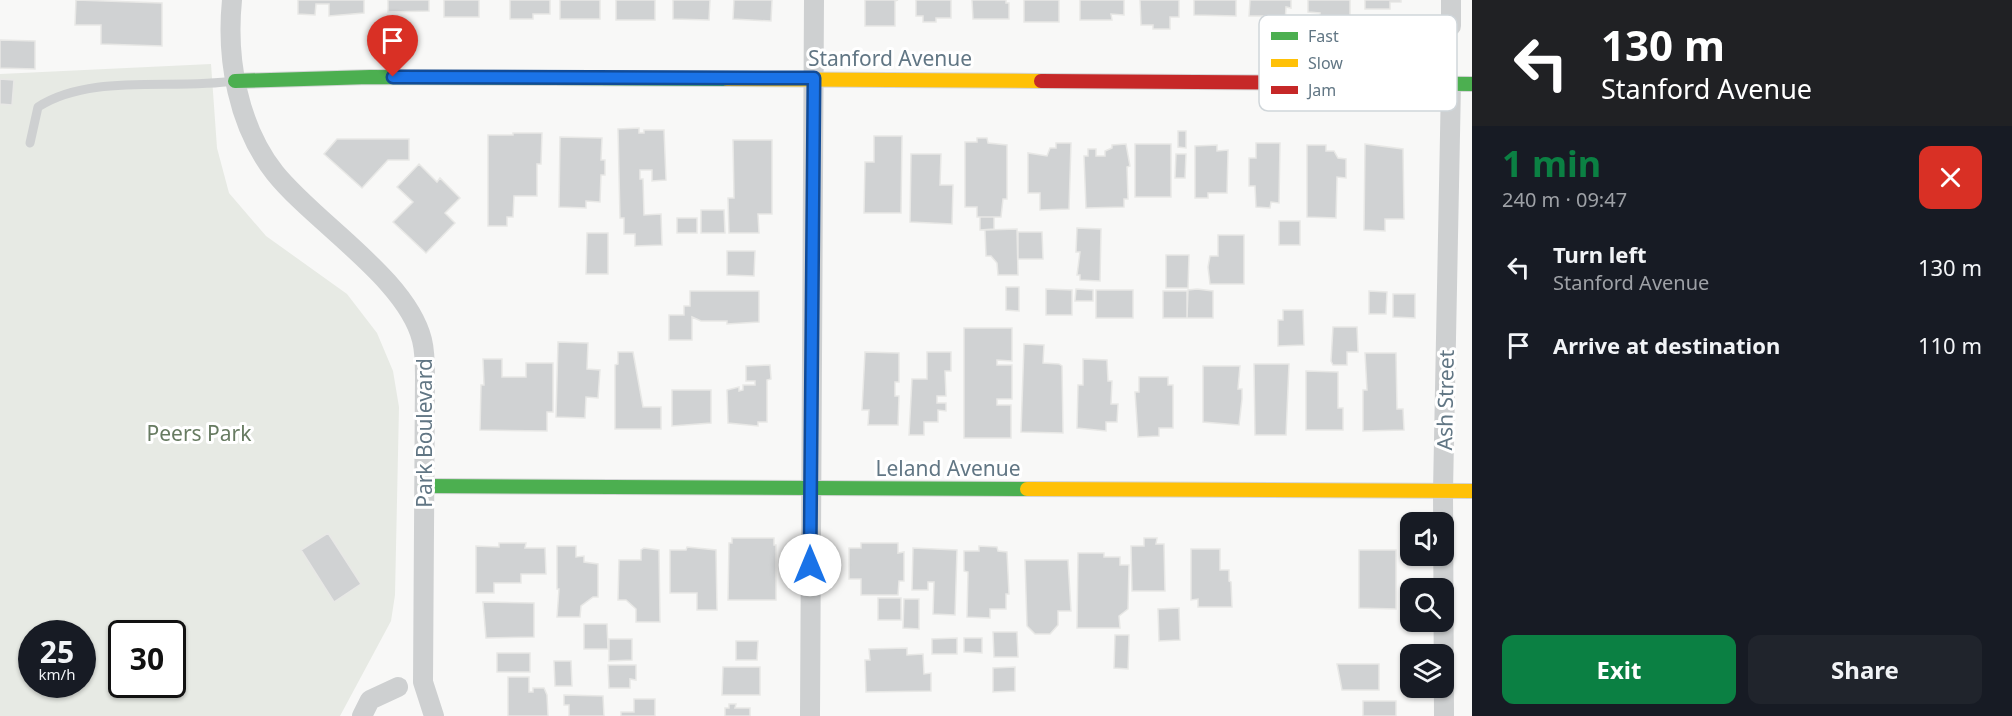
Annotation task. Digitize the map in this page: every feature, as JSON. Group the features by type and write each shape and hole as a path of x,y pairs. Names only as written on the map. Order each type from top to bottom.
{"street":[{"name":"Park Boulevard","path":"232,0 229,34 235,81 246,119 264,158 275,174 392,288 414,320 424,352 423,682 434,716"},
{"path":"810,716 814,0"},
{"name":"Stanford Avenue","path":"235,81 370,77 1259,82"},
{"name":"Ash Street","path":"1444,716 1443,490 1450,111"},
{"name":"Leland Avenue","path":"425,486 1472,490"},
{"path":"362,716 370,700 398,687"}],"lane":[{"path":"30,143 38,107 56,95 82,89 204,86 235,81"}],"green space":[{"name":"Peers Park","path":"211,64 217,148 229,193 266,236 347,294 377,333 393,371 399,407 395,595 391,621 340,716 0,716 0,74"}],"building":[{"path":"76,0 162,3 162,46 101,44 101,25 75,25"},
{"path":"298,0 364,0 364,13 329,16 329,4 316,4 315,15 298,14"},
{"path":"388,0 429,0 429,11 388,12"},
{"path":"444,0 479,0 479,17 444,17"},
{"path":"510,0 550,0 550,14 533,14 533,19 510,19"},
{"path":"560,0 600,0 600,19 560,19"},
{"path":"616,0 655,0 655,20 616,20"},
{"path":"673,0 710,0 709,20 673,19"},
{"path":"734,0 772,0 771,21 733,19"},
{"path":"865,0 898,0 895,1 895,26 865,26"},
{"path":"916,0 951,0 951,18 936,18 936,22 923,22 923,16 916,16"},
{"path":"972,0 1006,0 1006,3 1009,3 1009,19 973,19"},
{"path":"1024,0 1059,0 1059,22 1024,22"},
{"path":"1080,0 1124,0 1124,15 1111,14 1112,20 1080,20"},
{"path":"1140,0 1179,0 1179,17 1170,17 1170,29 1153,29 1153,25 1141,25"},
{"path":"1194,0 1236,0 1236,16 1194,15"},
{"path":"1250,0 1291,0 1291,8 1286,7 1286,15 1249,16"},
{"path":"1308,0 1350,0 1350,15 1320,15 1320,13 1308,12"},
{"path":"1365,0 1401,0 1401,2 1390,2 1390,9 1365,9"},
{"path":"0,40 35,41 35,69 0,68"},
{"path":"0,79 14,80 12,105 0,104"},
{"path":"639,128 639,133 644,133 644,130 664,130 666,180 652,181 652,170 640,170 640,179 643,179 644,215 661,214 662,245 635,246 635,234 624,234 624,218 620,218 618,129"},
{"path":"1178,131 1186,131 1186,148 1178,147"},
{"path":"513,133 542,133 541,164 537,164 537,196 514,196 513,217 507,217 507,226 488,226 488,135 513,135"},
{"path":"874,136 902,136 901,213 864,213 865,162 874,162"},
{"path":"560,137 602,138 601,160 605,160 605,175 601,175 600,202 586,201 586,208 559,207"},
{"path":"977,138 987,138 988,143 1007,145 1007,199 1003,199 1001,217 977,217 977,207 965,207 965,142 977,142"},
{"path":"337,139 409,139 409,160 388,160 362,188 324,154"},
{"path":"733,140 772,140 772,214 758,214 759,233 729,233 728,198 734,198"},
{"path":"1056,143 1071,143 1069,209 1040,210 1040,193 1028,193 1028,153 1047,156 1050,148 1056,148"},
{"path":"1256,143 1280,143 1279,203 1271,202 1270,208 1256,207 1255,186 1249,186 1249,158 1256,158"},
{"path":"1126,144 1130,166 1127,167 1128,199 1124,199 1124,207 1086,208 1084,156 1088,156 1088,149 1096,149 1096,156 1105,156 1105,151 1112,148 1112,145"},
{"path":"1135,144 1171,144 1171,197 1135,197"},
{"path":"1365,144 1403,149 1404,219 1385,219 1385,231 1364,230"},
{"path":"1217,145 1217,151 1228,150 1227,193 1208,193 1208,198 1195,198 1195,146"},
{"path":"1307,145 1326,145 1326,151 1334,151 1338,158 1346,159 1346,178 1337,177 1336,218 1307,217"},
{"path":"911,154 941,154 940,185 953,185 952,224 910,222"},
{"path":"1176,154 1186,154 1185,178 1175,178"},
{"path":"419,164 437,182 440,178 460,198 445,213 455,223 426,253 393,222 413,202 397,187"},
{"path":"701,210 724,210 725,233 701,233"},
{"path":"980,217 994,217 994,229 980,230"},
{"path":"677,218 697,218 697,233 677,233"},
{"path":"1279,221 1300,221 1300,245 1279,245"},
{"path":"1077,228 1101,229 1100,281 1080,280 1080,275 1077,275 1080,252 1076,252"},
{"path":"1017,229 1018,275 998,275 997,263 991,256 986,256 985,230"},
{"path":"1018,232 1042,232 1043,259 1018,259"},
{"path":"587,233 608,233 608,274 586,274"},
{"path":"1218,235 1244,235 1244,284 1210,284 1208,267 1210,256 1218,256"},
{"path":"727,251 755,251 754,276 727,275"},
{"path":"1166,255 1189,255 1188,288 1166,288"},
{"path":"1006,287 1019,287 1019,311 1006,310"},
{"path":"1046,289 1072,290 1072,315 1046,315"},
{"path":"1076,289 1093,290 1093,301 1075,301"},
{"path":"1096,290 1133,290 1133,318 1096,318"},
{"path":"1188,290 1213,291 1213,318 1187,318"},
{"path":"690,291 759,291 759,322 727,324 727,321 701,321 692,317 692,340 669,340 669,315 684,315 684,306 690,306"},
{"path":"1163,291 1187,291 1187,318 1163,318"},
{"path":"1369,291 1387,292 1386,314 1369,314"},
{"path":"1393,294 1415,294 1415,318 1393,317"},
{"path":"1283,310 1303,310 1304,345 1278,346 1278,320 1283,320"},
{"path":"1333,327 1357,327 1358,352 1347,352 1347,365 1333,365 1331,361"},
{"path":"964,328 1012,328 1012,361 997,360 997,365 1012,365 1012,399 997,399 997,405 1011,405 1011,438 964,438"},
{"path":"558,342 588,343 587,369 600,370 598,398 586,397 585,418 556,417"},
{"path":"1024,344 1044,345 1043,363 1062,366 1063,433 1021,432"},
{"path":"618,352 633,352 643,407 661,407 661,429 615,429 615,365 618,364"},
{"path":"865,352 899,353 899,382 895,382 895,396 899,396 898,425 868,425 869,410 862,410"},
{"path":"927,352 951,352 951,371 945,371 946,396 937,396 937,403 946,403 946,411 938,410 938,422 924,422 924,435 909,435 912,379 927,379"},
{"path":"1365,353 1396,353 1397,409 1403,409 1404,430 1363,431 1363,390 1367,390"},
{"path":"483,359 502,359 502,377 526,377 526,363 553,363 553,412 547,412 547,431 480,430 481,385 484,385"},
{"path":"1083,359 1107,360 1108,381 1112,381 1111,404 1118,404 1117,422 1106,422 1106,431 1077,428 1078,385 1083,385"},
{"path":"1254,364 1289,364 1286,435 1255,435"},
{"path":"770,365 771,379 767,380 767,422 758,422 758,426 728,423 727,390 739,387 739,391 743,390 743,385 755,385 755,381 746,381 746,366"},
{"path":"1203,366 1240,366 1238,389 1242,389 1242,399 1239,425 1203,422"},
{"path":"1306,371 1338,372 1338,408 1343,408 1343,430 1306,430"},
{"path":"1139,377 1168,377 1168,385 1173,385 1173,428 1159,428 1159,436 1138,437 1135,392 1139,392"},
{"path":"672,390 711,390 711,423 672,426"},
{"path":"328,533 361,584 334,602 301,550"},
{"path":"732,538 774,538 776,600 728,600 729,543 732,543"},
{"path":"1144,538 1157,538 1156,544 1164,544 1165,591 1132,591 1131,546 1144,546"},
{"path":"499,543 526,543 525,548 545,548 546,574 521,574 521,583 494,583 494,593 476,593 476,546 499,547"},
{"path":"861,543 898,543 898,553 904,552 904,581 899,581 898,595 861,595 861,579 849,579 849,548 861,548"},
{"path":"557,546 576,546 576,557 584,556 584,562 598,564 598,597 593,597 581,606 580,617 557,617 559,589 557,589"},
{"path":"979,546 997,547 998,551 1007,552 1009,594 1006,594 1006,609 990,609 990,618 967,617 968,572 964,571 964,551 979,551"},
{"path":"687,547 716,550 717,610 697,610 697,593 670,593 670,550 686,550"},
{"path":"644,548 659,550 660,622 636,622 636,609 626,600 618,600 619,560 641,560 641,550"},
{"path":"913,548 957,550 955,615 933,614 934,582 928,582 928,590 912,590"},
{"path":"1191,549 1220,549 1220,570 1229,570 1232,607 1198,607 1198,599 1191,600"},
{"path":"1359,550 1396,550 1396,609 1359,608"},
{"path":"1078,553 1104,553 1104,557 1120,557 1120,565 1129,565 1128,609 1119,616 1120,628 1077,628"},
{"path":"1025,560 1068,560 1071,611 1058,611 1058,625 1050,634 1035,634 1027,626"},
{"path":"878,598 901,598 901,620 878,620"},
{"path":"904,599 919,599 919,629 903,628"},
{"path":"483,602 534,603 534,637 486,638"},
{"path":"1179,608 1180,640 1159,641 1158,609"},
{"path":"584,624 607,624 608,649 584,649"},
{"path":"993,632 1017,632 1018,657 994,657"},
{"path":"1115,635 1129,635 1128,669 1114,668"},
{"path":"957,638 957,654 932,654 932,639"},
{"path":"964,638 982,638 982,653 964,652"},
{"path":"609,639 632,639 632,660 609,661"},
{"path":"736,641 758,641 757,660 736,660"},
{"path":"907,648 907,655 923,654 924,674 931,673 931,691 866,692 865,660 870,660 869,649"},
{"path":"497,653 530,653 530,672 497,672"},
{"path":"554,661 571,661 572,686 555,686"},
{"path":"1337,664 1379,664 1379,690 1342,690"},
{"path":"608,665 636,665 636,680 630,679 630,688 609,688"},
{"path":"723,667 760,667 760,695 722,695"},
{"path":"1015,667 1015,691 993,692 993,668"},
{"path":"508,677 529,677 529,692 533,692 533,688 544,688 547,695 548,716 508,716"},
{"path":"564,695 603,696 604,716 569,716 569,705 564,705"},
{"path":"634,699 655,699 655,716 621,716 621,712 634,712"},
{"path":"1363,701 1396,701 1396,716 1363,716"},
{"path":"729,704 736,704 735,708 750,708 750,716 725,716 725,708 729,708"}],"traffic: fast":[{"path":"235,81 370,77 727,79"},
{"path":"1457,84 1472,84"},
{"path":"425,486 1027,489"}],"traffic: slow":[{"path":"727,79 1041,81"},
{"path":"1027,489 1472,491"}],"traffic: jam":[{"path":"1041,81 1259,82"}],"route":[{"path":"393,77 814,78 810,565"}]}
